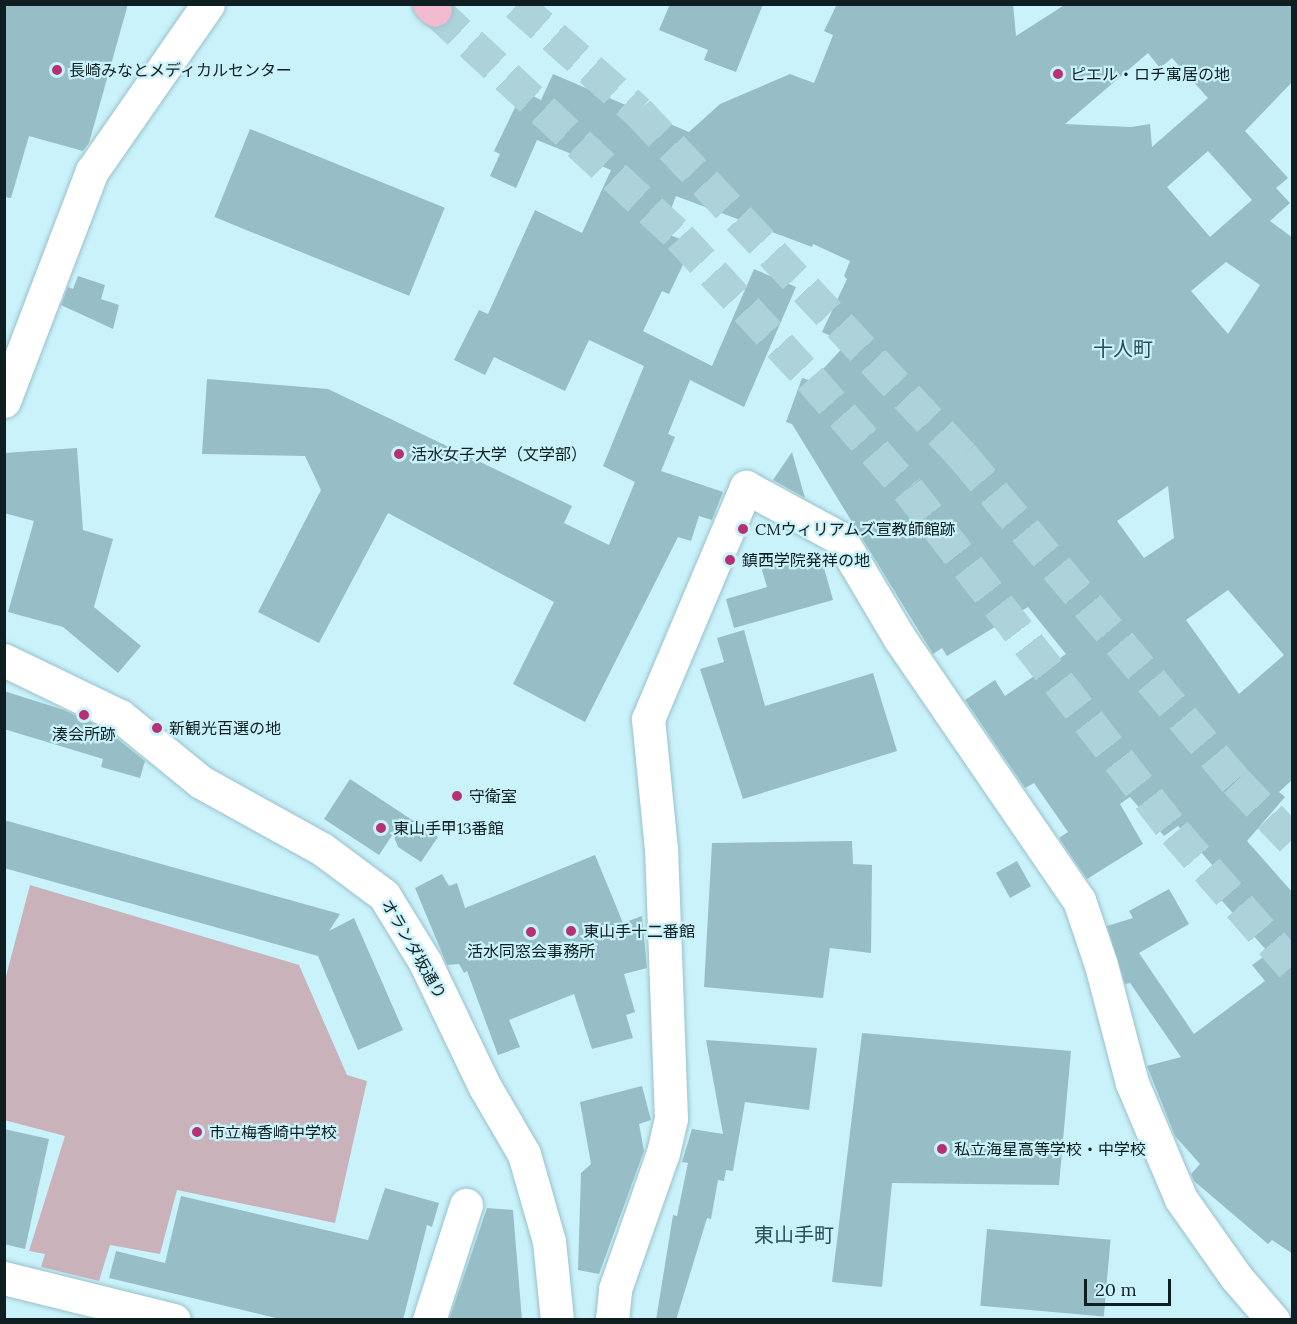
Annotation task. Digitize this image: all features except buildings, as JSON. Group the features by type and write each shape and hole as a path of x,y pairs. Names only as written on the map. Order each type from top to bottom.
{"street":[{"path":"4,401 92,171 208,4"},
{"path":"612,1320 615,1289 663,1153 671,1119 661,849 648,719 746,487 840,538 900,639 1079,900 1101,965 1132,1083 1181,1199 1236,1278 1273,1320"},
{"name":"オランダ坂通り","path":"4,660 120,716 201,782 322,849 384,896 425,962 485,1087 524,1154 549,1241 557,1320"},
{"path":"429,1320 466,1205"},
{"path":"4,1278 75,1308 174,1320"}],"shaded area":[{"path":"30,885 299,965 347,1075 367,1081 335,1223 177,1190 160,1254 110,1245 99,1281 41,1267 45,1254 29,1251 65,1136 4,1120 5,980"}],"tunnel":[{"path":"517,4 638,111 962,455 1236,781 1292,840"},
{"path":"435,10 680,237 810,378 908,489 1175,832 1292,966"}],"place":[{"name":"長崎みなとメディカルセンター","path":"57,70"},
{"name":"ピエル・ロチ寓居の地","path":"1058,74"},
{"name":"活水女子大学（文学部）","path":"399,454"},
{"name":"CMウィリアムズ宣教師館跡","path":"743,529"},
{"name":"鎮西学院発祥の地","path":"730,560"},
{"name":"湊会所跡","path":"84,715"},
{"name":"新観光百選の地","path":"157,728"},
{"name":"守衛室","path":"457,796"},
{"name":"東山手甲13番館","path":"381,828"},
{"name":"東山手十二番館","path":"571,931"},
{"name":"活水同窓会事務所","path":"531,932"},
{"name":"市立梅香崎中学校","path":"197,1132"},
{"name":"私立海星高等学校・中学校","path":"942,1149"}],"district":[{"name":"十人町","path":"1123,348"},
{"name":"東山手町","path":"794,1234"}]}
